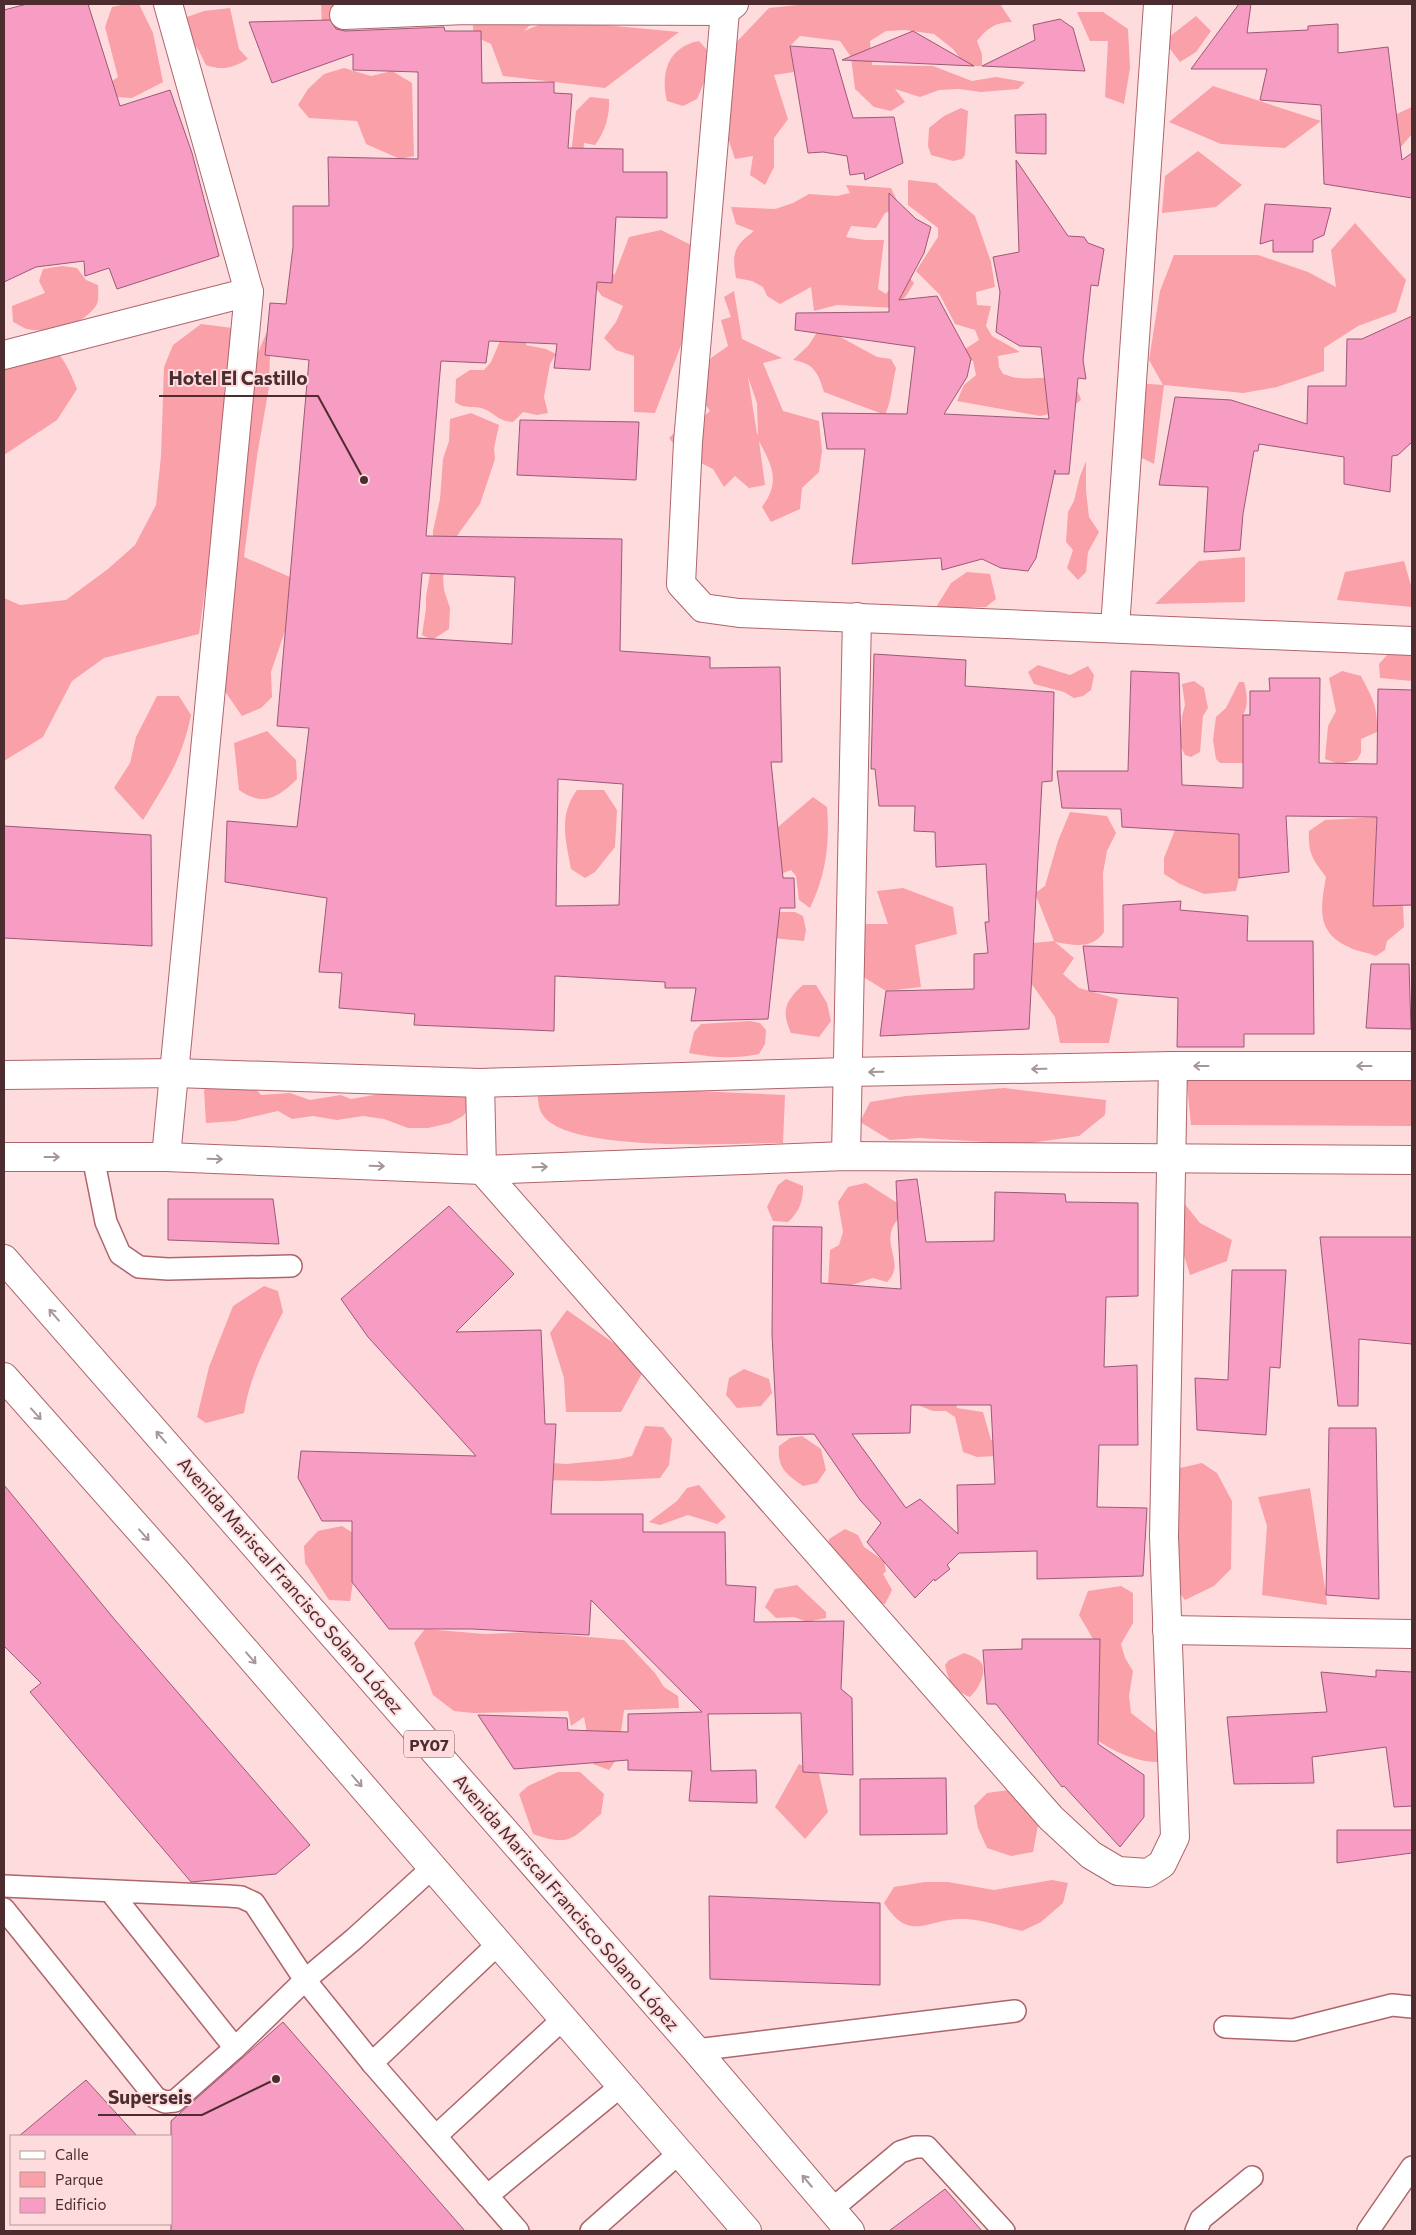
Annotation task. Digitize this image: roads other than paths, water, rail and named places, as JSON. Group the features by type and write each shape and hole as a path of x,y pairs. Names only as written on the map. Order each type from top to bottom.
{"street":[{"path":"166,1157 249,292 168,4"},
{"path":"1115,628 1158,4"},
{"path":"344,16 466,10 729,7 689,432 680,584 703,608 739,612 1412,641"},
{"path":"4,355 249,292"},
{"path":"846,1156 857,617"},
{"path":"4,1075 175,1073 480,1083 847,1072 1172,1066 1412,1066"},
{"path":"480,1083 482,1170 1051,1818 1091,1855 1118,1871 1148,1873 1162,1864 1175,1837 1164,1536 1172,1158 1172,1066"},
{"path":"4,1157 166,1157 482,1170 846,1156 1412,1160"},
{"name":"Avenida Mariscal Francisco Solano López","path":"4,1259 696,2050 850,2231"},
{"path":"4,1377 177,1572 679,2153 739,2228"},
{"path":"1167,1630 1412,1634"}],"lane":[{"path":"93,1157 106,1222 120,1254 139,1267 168,1269 291,1266"},
{"path":"4,1910 156,2098 164,2102 175,2101 235,2048 305,1980 354,1939 432,1868"},
{"path":"4,1886 242,1897 254,1903 305,1980 372,2063 518,2231"},
{"path":"110,1891 235,2048"},
{"path":"372,2063 498,1944"},
{"path":"1225,2027 1293,2030 1392,2005 1412,2007"},
{"path":"696,2050 1015,2011"},
{"path":"436,2136 563,2019"},
{"path":"488,2196 621,2086"},
{"path":"832,2209 900,2152 915,2147 926,2147 1004,2231"},
{"path":"591,2231 679,2153"},
{"path":"1368,2231 1412,2167"},
{"path":"1196,2231 1201,2219 1252,2177"}],"place":[{"name":"Hotel El Castillo","path":"364,480"},
{"name":"Superseis","path":"276,2079"}]}
